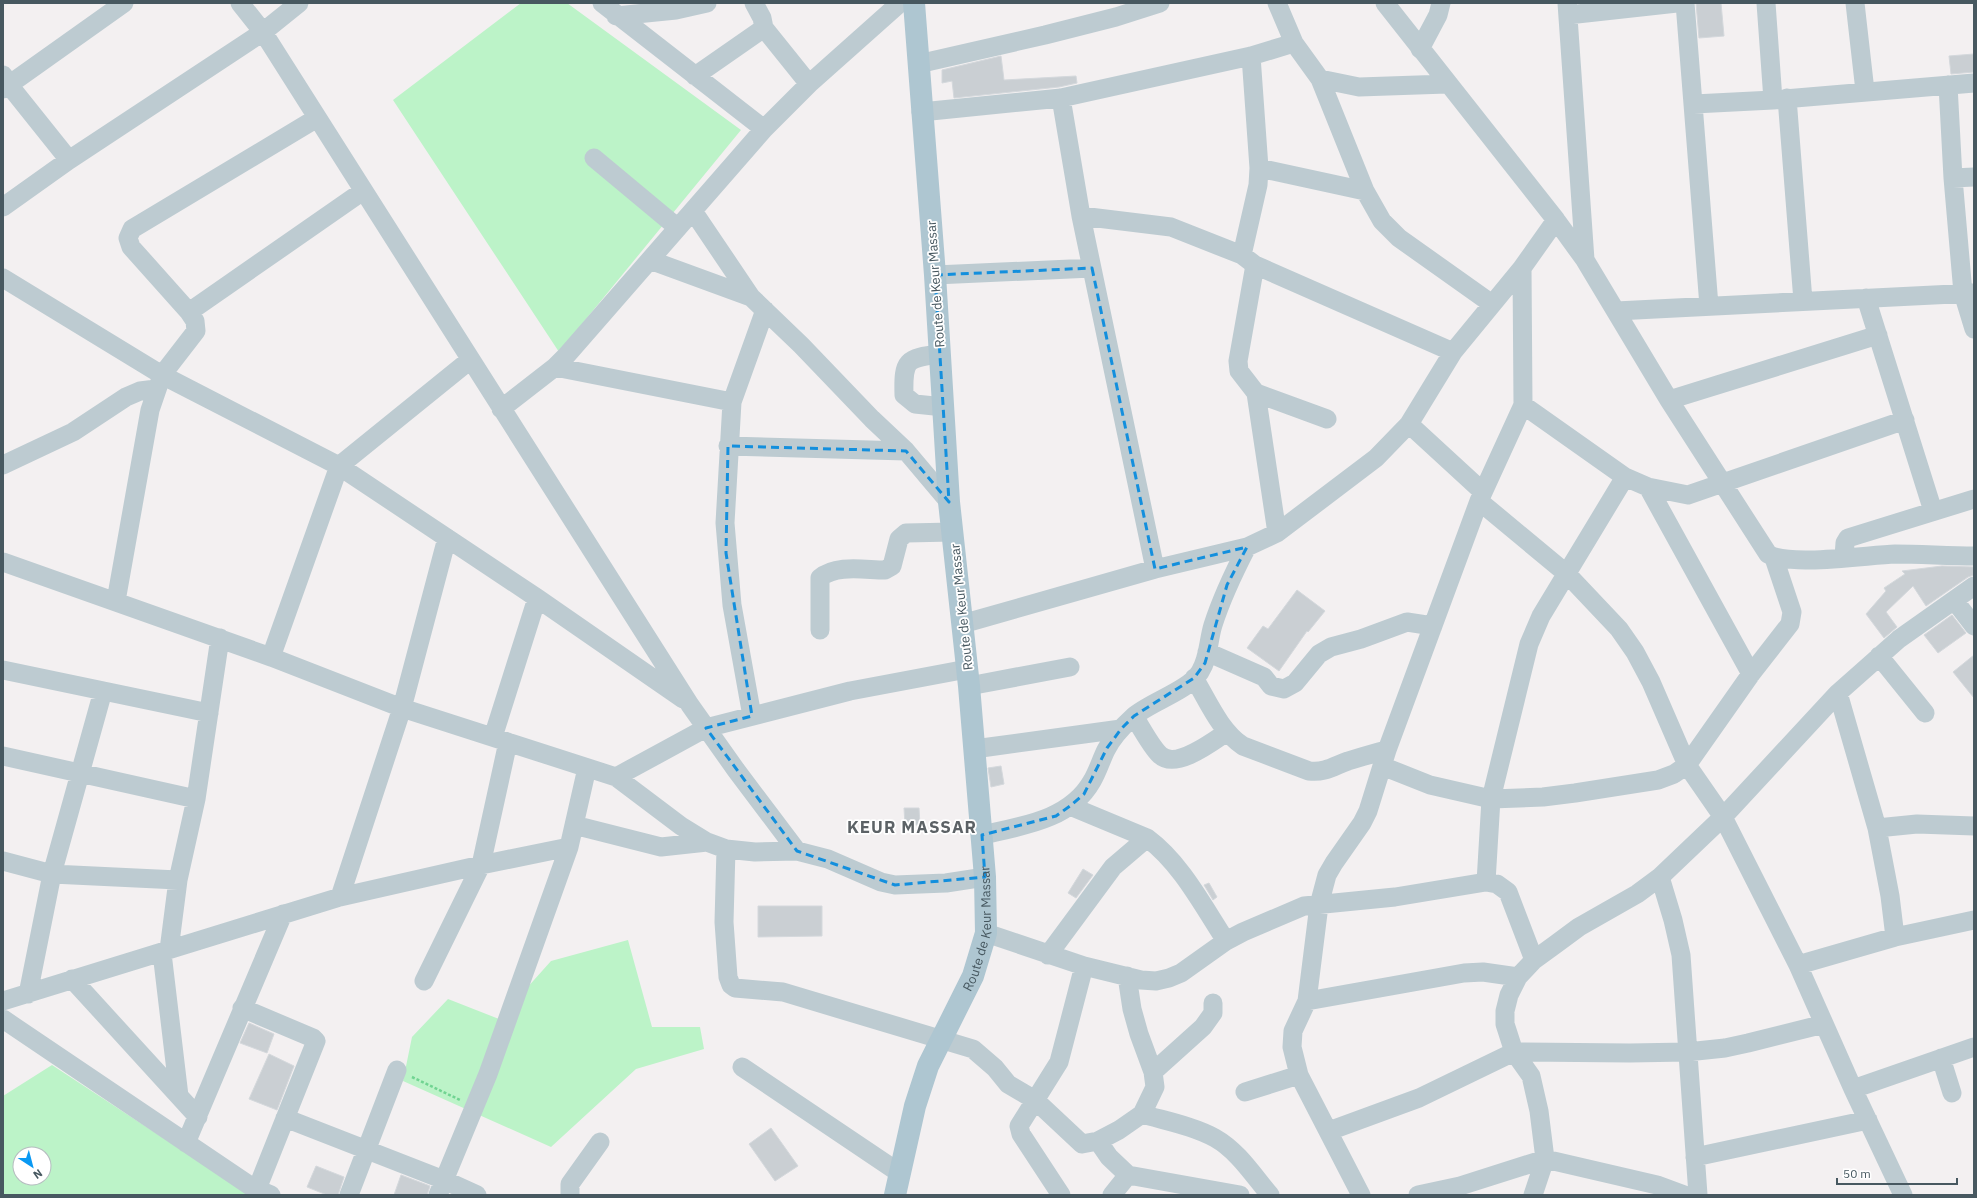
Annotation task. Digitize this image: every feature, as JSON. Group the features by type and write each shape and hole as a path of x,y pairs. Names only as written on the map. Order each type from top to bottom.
{"main road":[{"name":"Route de Keur Massar","path":"895,1195 898,1172 915,1106 928,1066 973,976 986,933 985,878 982,835 968,678 949,502 935,275 921,112 914,3"}],"street":[{"path":"69,160 5,83 124,3"},
{"path":"240,3 263,32 501,409 690,704 797,851"},
{"path":"3,207 69,160 263,32 299,3"},
{"path":"602,3 616,16 764,129"},
{"path":"616,16 675,6 707,3"},
{"path":"754,3 762,18 764,28 809,84"},
{"path":"501,409 555,367 764,129 809,84 900,3"},
{"path":"1277,3 1294,43 1320,79 1365,191 1382,221 1399,238 1492,304"},
{"path":"1385,3 1447,84 1556,220 1585,260 1669,400 1768,554 1774,558 1792,560 1894,554 1974,556"},
{"path":"1420,49 1438,15 1441,3"},
{"path":"1585,260 1567,9 1677,3"},
{"path":"1685,3 1709,306"},
{"path":"1766,3 1780,99 1803,301"},
{"path":"1855,3 1865,91"},
{"path":"918,64 1045,35 1156,4"},
{"path":"695,76 764,28"},
{"path":"921,112 1061,98 1250,56 1294,43"},
{"path":"1250,56 1259,168 1238,360 1239,371 1256,393 1277,533"},
{"path":"1320,79 1359,87 1447,84"},
{"path":"1694,104 1780,99 1974,83"},
{"path":"1948,85 1952,178 1974,329"},
{"path":"1061,98 1081,216 1155,569"},
{"path":"116,601 150,410 159,382 196,331 195,321 189,312 131,247 128,238 132,229 317,118"},
{"path":"594,158 678,228"},
{"path":"1259,168 1365,191"},
{"path":"1952,178 1974,177"},
{"path":"189,312 363,191"},
{"path":"693,211 751,297 801,345 872,419 906,451 949,502"},
{"path":"1081,216 1171,227 1454,352"},
{"path":"962,624 1155,569 1247,547 1277,533 1376,458 1409,424 1454,352 1522,268 1556,220"},
{"path":"650,260 751,297"},
{"path":"935,275 1092,268"},
{"path":"1361,1195 1299,1074 1292,1047 1294,1031 1307,1001 1319,905 1327,875 1334,862 1362,823 1368,811 1384,758 1481,496 1523,405 1522,268"},
{"path":"3,278 159,382 339,466 537,598 690,704"},
{"path":"1616,311 1969,293"},
{"path":"1866,298 1933,512"},
{"path":"752,716 732,605 724,523 732,402 765,310"},
{"path":"1669,400 1878,335"},
{"path":"940,354 917,356 909,362 904,370 904,395 916,404 944,407"},
{"path":"271,657 339,466 470,360"},
{"path":"555,367 732,402"},
{"path":"3,465 73,432 126,397 159,382"},
{"path":"1256,393 1328,419"},
{"path":"1523,405 1625,477 1648,487 1688,495 1905,420"},
{"path":"1409,424 1481,496 1567,574 1619,629 1635,652 1651,682 1687,765 1723,817 1798,965 1853,1089 1903,1195"},
{"path":"728,446 906,451"},
{"path":"1486,882 1491,798 1529,644 1541,616 1625,477"},
{"path":"1648,487 1751,674"},
{"path":"1844,557 1845,543 1848,538 1974,499"},
{"path":"820,630 820,578 827,572 837,569 885,570 892,566 898,539 906,533 952,532"},
{"path":"340,897 402,708 447,538"},
{"path":"982,835 1015,828 1056,816 1070,806 1084,794 1107,748 1127,723 1199,674 1205,663 1213,627 1227,585 1247,547"},
{"path":"1194,678 1227,732 1243,746 1309,771 1318,772 1384,758 1430,785 1491,798 1556,796 1658,780 1674,774 1687,765 1751,674 1790,624 1792,612 1774,558"},
{"path":"3,562 220,638 402,708 616,777 681,826 707,842 726,849 755,852 797,851 828,859 881,882 895,885 946,883 985,878"},
{"path":"1533,1195 1545,1159 1536,1090 1524,1064 1514,1052 1505,1024 1505,1011 1509,995 1518,977 1534,960 1580,927 1637,894 1660,878 1723,817 1838,693 1899,639 1974,586"},
{"path":"424,981 481,865 500,740 537,598"},
{"path":"1954,600 1974,626"},
{"path":"1207,652 1264,677 1271,686 1284,689 1295,683 1319,654 1331,647 1361,639 1407,622 1433,626"},
{"path":"179,1096 166,951 178,880 196,799 220,638"},
{"path":"1878,656 1925,713"},
{"path":"616,777 706,728 850,691 1070,667"},
{"path":"3,670 209,713"},
{"path":"28,994 52,874 103,691"},
{"path":"1838,693 1877,828 1890,896 1895,937"},
{"path":"1127,723 1160,755 1169,760 1180,758 1196,752 1227,732"},
{"path":"974,749 1127,723"},
{"path":"3,756 196,799"},
{"path":"441,1188 488,1074 569,847 587,768"},
{"path":"1070,806 1147,838 1168,857 1226,941"},
{"path":"1877,828 1932,824 1974,826"},
{"path":"574,825 661,848 707,842"},
{"path":"1048,954 1113,867 1147,838"},
{"path":"3,1001 340,897 569,847"},
{"path":"726,849 724,922 728,978 731,985 735,988 783,992 973,1050 995,1068 1008,1084 1034,1100 1082,1144 1098,1141 1119,1130 1142,1114 1155,1086 1153,1072 1139,1034 1132,1009 1127,976"},
{"path":"3,861 52,874 178,880"},
{"path":"1660,878 1673,920 1681,955 1698,1195"},
{"path":"986,933 1084,966 1156,981 1170,978 1181,972 1226,941 1304,906 1395,897 1486,882 1497,884 1508,892 1534,960"},
{"path":"186,1143 283,914"},
{"path":"1798,965 1895,937 1974,920"},
{"path":"1061,1195 1021,1134 1019,1126 1059,1062 1084,966"},
{"path":"1307,1001 1464,973 1483,972 1518,977"},
{"path":"72,979 198,1117"},
{"path":"1153,1072 1203,1027 1213,1013 1214,1003"},
{"path":"3,1019 257,1192 316,1041 314,1038 242,1008"},
{"path":"1329,1131 1419,1098 1514,1052 1687,1052 1733,1046 1824,1024"},
{"path":"1853,1089 1974,1047"},
{"path":"1941,1058 1952,1093"},
{"path":"742,1067 898,1172"},
{"path":"349,1195 397,1070"},
{"path":"1244,1092 1299,1074"},
{"path":"1142,1114 1196,1130 1215,1138 1238,1156 1270,1195"},
{"path":"285,1118 367,1150 441,1188 477,1195"},
{"path":"1695,1158 1868,1120"},
{"path":"1098,1141 1109,1157 1128,1175 1240,1195"},
{"path":"570,1195 570,1184 600,1142"},
{"path":"1418,1195 1460,1186 1545,1159 1656,1190 1684,1195"},
{"path":"1112,1195 1128,1175"}],"path":[{"path":"397,1070 475,1106"}],"highlighted area":[{"path":"1092,268 1155,569 1247,547 1227,585 1205,663 1194,678 1134,716 1121,729 1107,748 1084,794 1070,806 1056,816 982,835 985,877 895,885 797,851 706,728 752,716 726,553 728,446 906,451 949,502 935,275"}],"green space":[{"path":"521,3 567,3 741,130 559,352 393,100"},
{"path":"628,940 652,1027 700,1027 704,1049 636,1069 551,1147 403,1081 412,1037 448,999 499,1019 551,961"},
{"path":"52,1065 247,1193 245,1195 3,1195 3,1096"}],"building":[{"path":"1696,3 1721,3 1724,36 1699,38"},
{"path":"1974,54 1974,72 1951,74 1949,56"},
{"path":"1001,56 1004,80 1076,76 1077,83 1059,87 954,98 952,81 942,83 942,70"},
{"path":"1942,566 1974,567 1974,575 1968,577 1926,606 1913,586 1886,612 1897,627 1884,638 1866,614 1886,591 1884,588 1905,574 1902,571"},
{"path":"1297,590 1325,611 1308,632 1307,631 1279,671 1247,648 1263,626 1268,629"},
{"path":"1952,615 1966,633 1938,653 1924,635"},
{"path":"1974,655 1974,698 1953,672"},
{"path":"1001,766 1004,784 991,787 988,768"},
{"path":"904,808 919,808 920,825 905,825"},
{"path":"1083,869 1093,875 1076,898 1068,893"},
{"path":"1209,883 1217,897 1213,900 1204,885"},
{"path":"758,906 822,906 822,936 758,937"},
{"path":"249,1023 274,1034 267,1053 240,1043"},
{"path":"269,1054 294,1066 277,1110 249,1099"},
{"path":"771,1128 798,1166 775,1181 749,1144"},
{"path":"316,1166 344,1177 338,1195 327,1195 307,1187"},
{"path":"401,1175 430,1186 427,1195 394,1195"}],"district":[{"name":"KEUR MASSAR","path":"912,827"}]}
